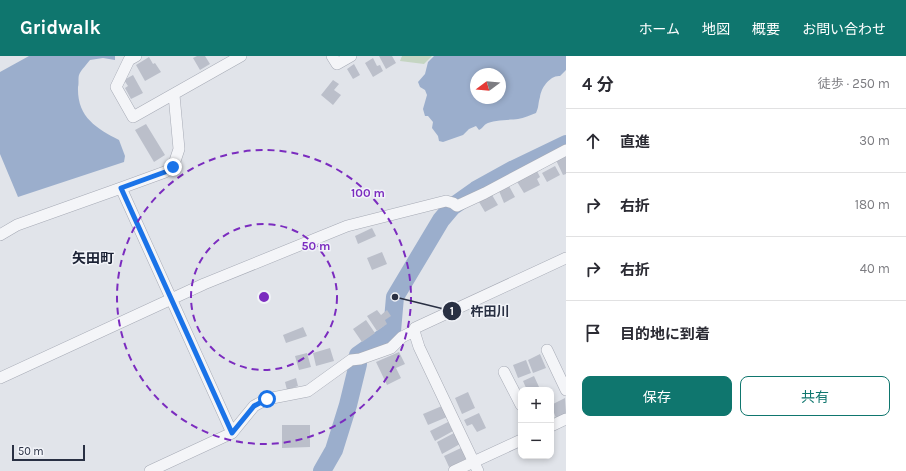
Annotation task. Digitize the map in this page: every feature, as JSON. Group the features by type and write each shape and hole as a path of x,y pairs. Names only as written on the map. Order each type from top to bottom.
{"street":[{"path":"136,56 129,60 116,87 133,117 241,56"},
{"path":"332,56 337,64 352,56"},
{"path":"0,235 17,225 165,172 173,167 179,149 174,95"},
{"path":"0,378 204,284 347,226 446,201 455,205 485,193 566,150"},
{"path":"121,188 232,433"},
{"path":"150,471 232,433 254,406 267,399 308,390 351,360 358,360 391,348 402,337 414,331 415,328 566,258"},
{"path":"414,331 419,347 476,466"},
{"path":"547,350 566,390"},
{"path":"504,372 518,399"},
{"path":"554,425 566,419"},
{"path":"454,471 476,466 518,442"}],"green space":[{"path":"402,56 432,56 424,64 400,61"}],"water":[{"path":"29,56 115,56 115,60 103,58 90,60 79,75 78,87 84,114 96,126 119,140 125,156 124,162 18,197 0,154 0,72"},
{"path":"434,56 566,56 566,70 560,76 556,76 550,80 544,86 536,113 518,119 489,123 479,130 476,126 469,129 463,135 443,142 439,141 438,136 432,128 433,122 428,116 425,116 423,109 427,95 425,90 420,87 418,82 425,74 428,62"}],"building":[{"path":"197,56 205,56 210,64 200,70 193,58"},
{"path":"379,56 392,56 396,63 386,69"},
{"path":"149,57 153,64 155,63 161,72 145,81 136,65"},
{"path":"373,58 377,66 380,65 383,71 373,77 365,63"},
{"path":"354,64 360,75 353,79 347,69"},
{"path":"133,75 143,93 131,99 125,88 128,86 124,80"},
{"path":"333,80 339,84 334,90 341,95 333,105 321,95"},
{"path":"146,124 165,155 154,162 135,130"},
{"path":"566,153 566,174 563,175 555,158"},
{"path":"555,166 560,175 547,182 542,173"},
{"path":"536,169 540,177 537,179 540,185 524,193 516,180"},
{"path":"509,186 515,197 504,203 499,191"},
{"path":"492,195 498,205 485,212 479,202"},
{"path":"372,228 376,236 358,244 355,236"},
{"path":"382,252 387,264 372,270 367,258"},
{"path":"377,310 381,315 387,310 391,316 385,320 387,324 377,331 367,316"},
{"path":"366,320 375,333 362,342 353,329"},
{"path":"303,327 307,336 286,343 283,335"},
{"path":"330,348 334,361 316,366 313,353"},
{"path":"399,352 405,364 396,368 401,378 387,385 376,362"},
{"path":"307,353 311,367 299,370 295,356"},
{"path":"540,354 546,368 533,373 528,360"},
{"path":"526,360 531,373 518,378 513,365"},
{"path":"534,376 539,387 526,387 523,381"},
{"path":"296,378 298,386 287,390 285,382"},
{"path":"468,392 475,408 462,414 455,398"},
{"path":"565,398 566,413 556,418 554,413 554,404"},
{"path":"442,406 447,417 428,425 423,414"},
{"path":"479,413 486,428 477,432 472,424 467,426 464,420"},
{"path":"448,422 453,431 435,441 430,431"},
{"path":"282,425 310,425 310,447 282,448"},
{"path":"454,433 460,444 442,454 437,442"},
{"path":"461,448 466,459 449,467 444,456"}],"waterway":[{"path":"322,471 334,450 348,405 358,364 358,355 392,331 395,297 441,220 452,207 476,190 514,169 566,144"}],"place":[{"name":"杵田川","path":"395,297"}],"district":[{"name":"矢田町","path":"93,258"}],"route":[{"path":"173,167 165,172 121,188 232,433 254,406 267,399"}]}
